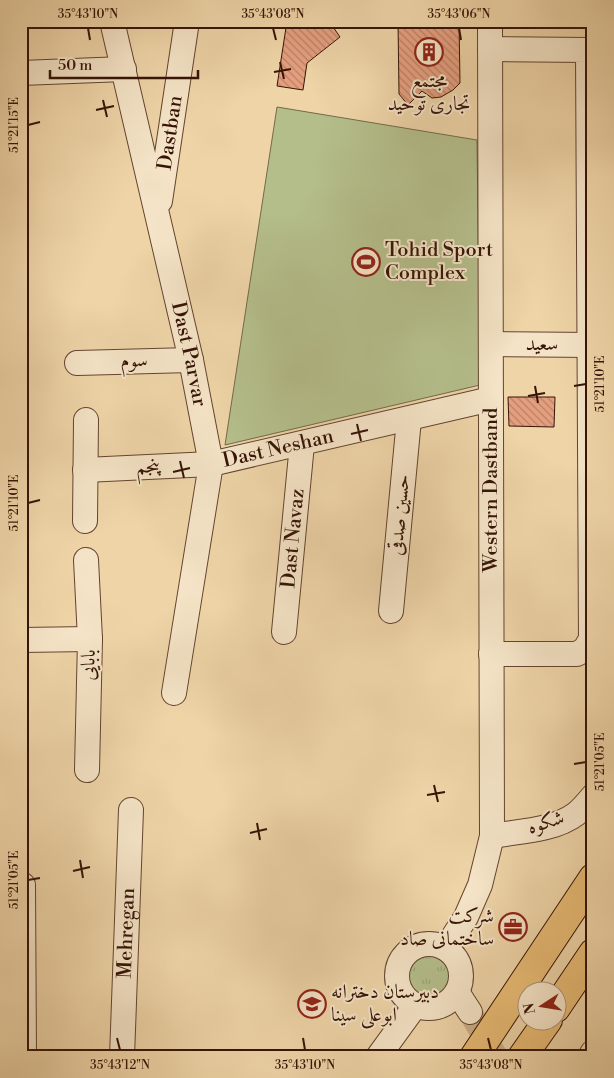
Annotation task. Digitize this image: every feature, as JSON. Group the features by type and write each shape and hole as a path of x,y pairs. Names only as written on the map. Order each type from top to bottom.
{"highway":[{"path":"474,1057 593,878"},
{"path":"566,993 593,953"},
{"path":"522,1057 541,1030"}],"street":[{"name":"Dast Parvar","path":"112,21 191,360 210,464 174,693"},
{"name":"Dastban","path":"158,215 187,21"},
{"name":"Western Dastband","path":"446,948 466,917 480,884 492,836 490,21"},
{"path":"490,49 588,50 591,345 591,639 586,649 577,654 491,654"},
{"path":"21,72 124,69"},
{"name":"سعید","path":"491,344 591,345"},
{"name":"سوم","path":"77,363 191,360"},
{"name":"Dast Neshan","path":"210,464 491,399"},
{"name":"حسین صدقی","path":"391,611 409,419"},
{"path":"85,520 86,420"},
{"name":"Dast Navaz","path":"284,632 302,444"},
{"name":"پنجم","path":"85,470 210,464"},
{"name":"بابایی","path":"86,560 90,639 87,770"},
{"path":"21,640 90,639"},
{"name":"شکوه","path":"492,836 543,828 560,822 576,814 593,796"},
{"name":"Mehregan","path":"122,1057 131,810"},
{"path":"23,885 24,1057"},
{"path":"436,944 446,948 453,954 460,968 460,983 456,992 451,1000 434,1008 415,1006 407,1000 398,986 396,970 400,960 415,946 436,944"},
{"path":"456,992 470,1012"},
{"path":"378,1057 415,1006"},
{"path":"590,1057 593,1052"}],"green space":[{"name":"Tohid Sport Complex","path":"277,107 477,140 480,385 225,445"},
{"path":"424,951 434,951 443,955 449,961 453,975 449,989 443,995 434,999 424,999 415,995 409,989 405,980 405,970 409,961 415,955"}],"building":[{"path":"287,21 329,21 340,37 307,63 303,90 277,86"},
{"name":"مجتمع تجاری توحید","path":"398,21 459,21 460,83 453,90 441,97 432,98 422,91 408,105 399,94"},
{"path":"508,397 555,397 554,427 509,426"}],"tunnel":[{"path":"470,1012 496,1057"}],"place":[{"name":"مجتمع تجاری توحید","path":"429,52"},
{"name":"Tohid Sport Complex","path":"366,262"},
{"name":"شرکت ساختمانی صاد","path":"513,927"},
{"name":"دبیرستان دخترانه ابوعلی سینا","path":"312,1004"}]}
